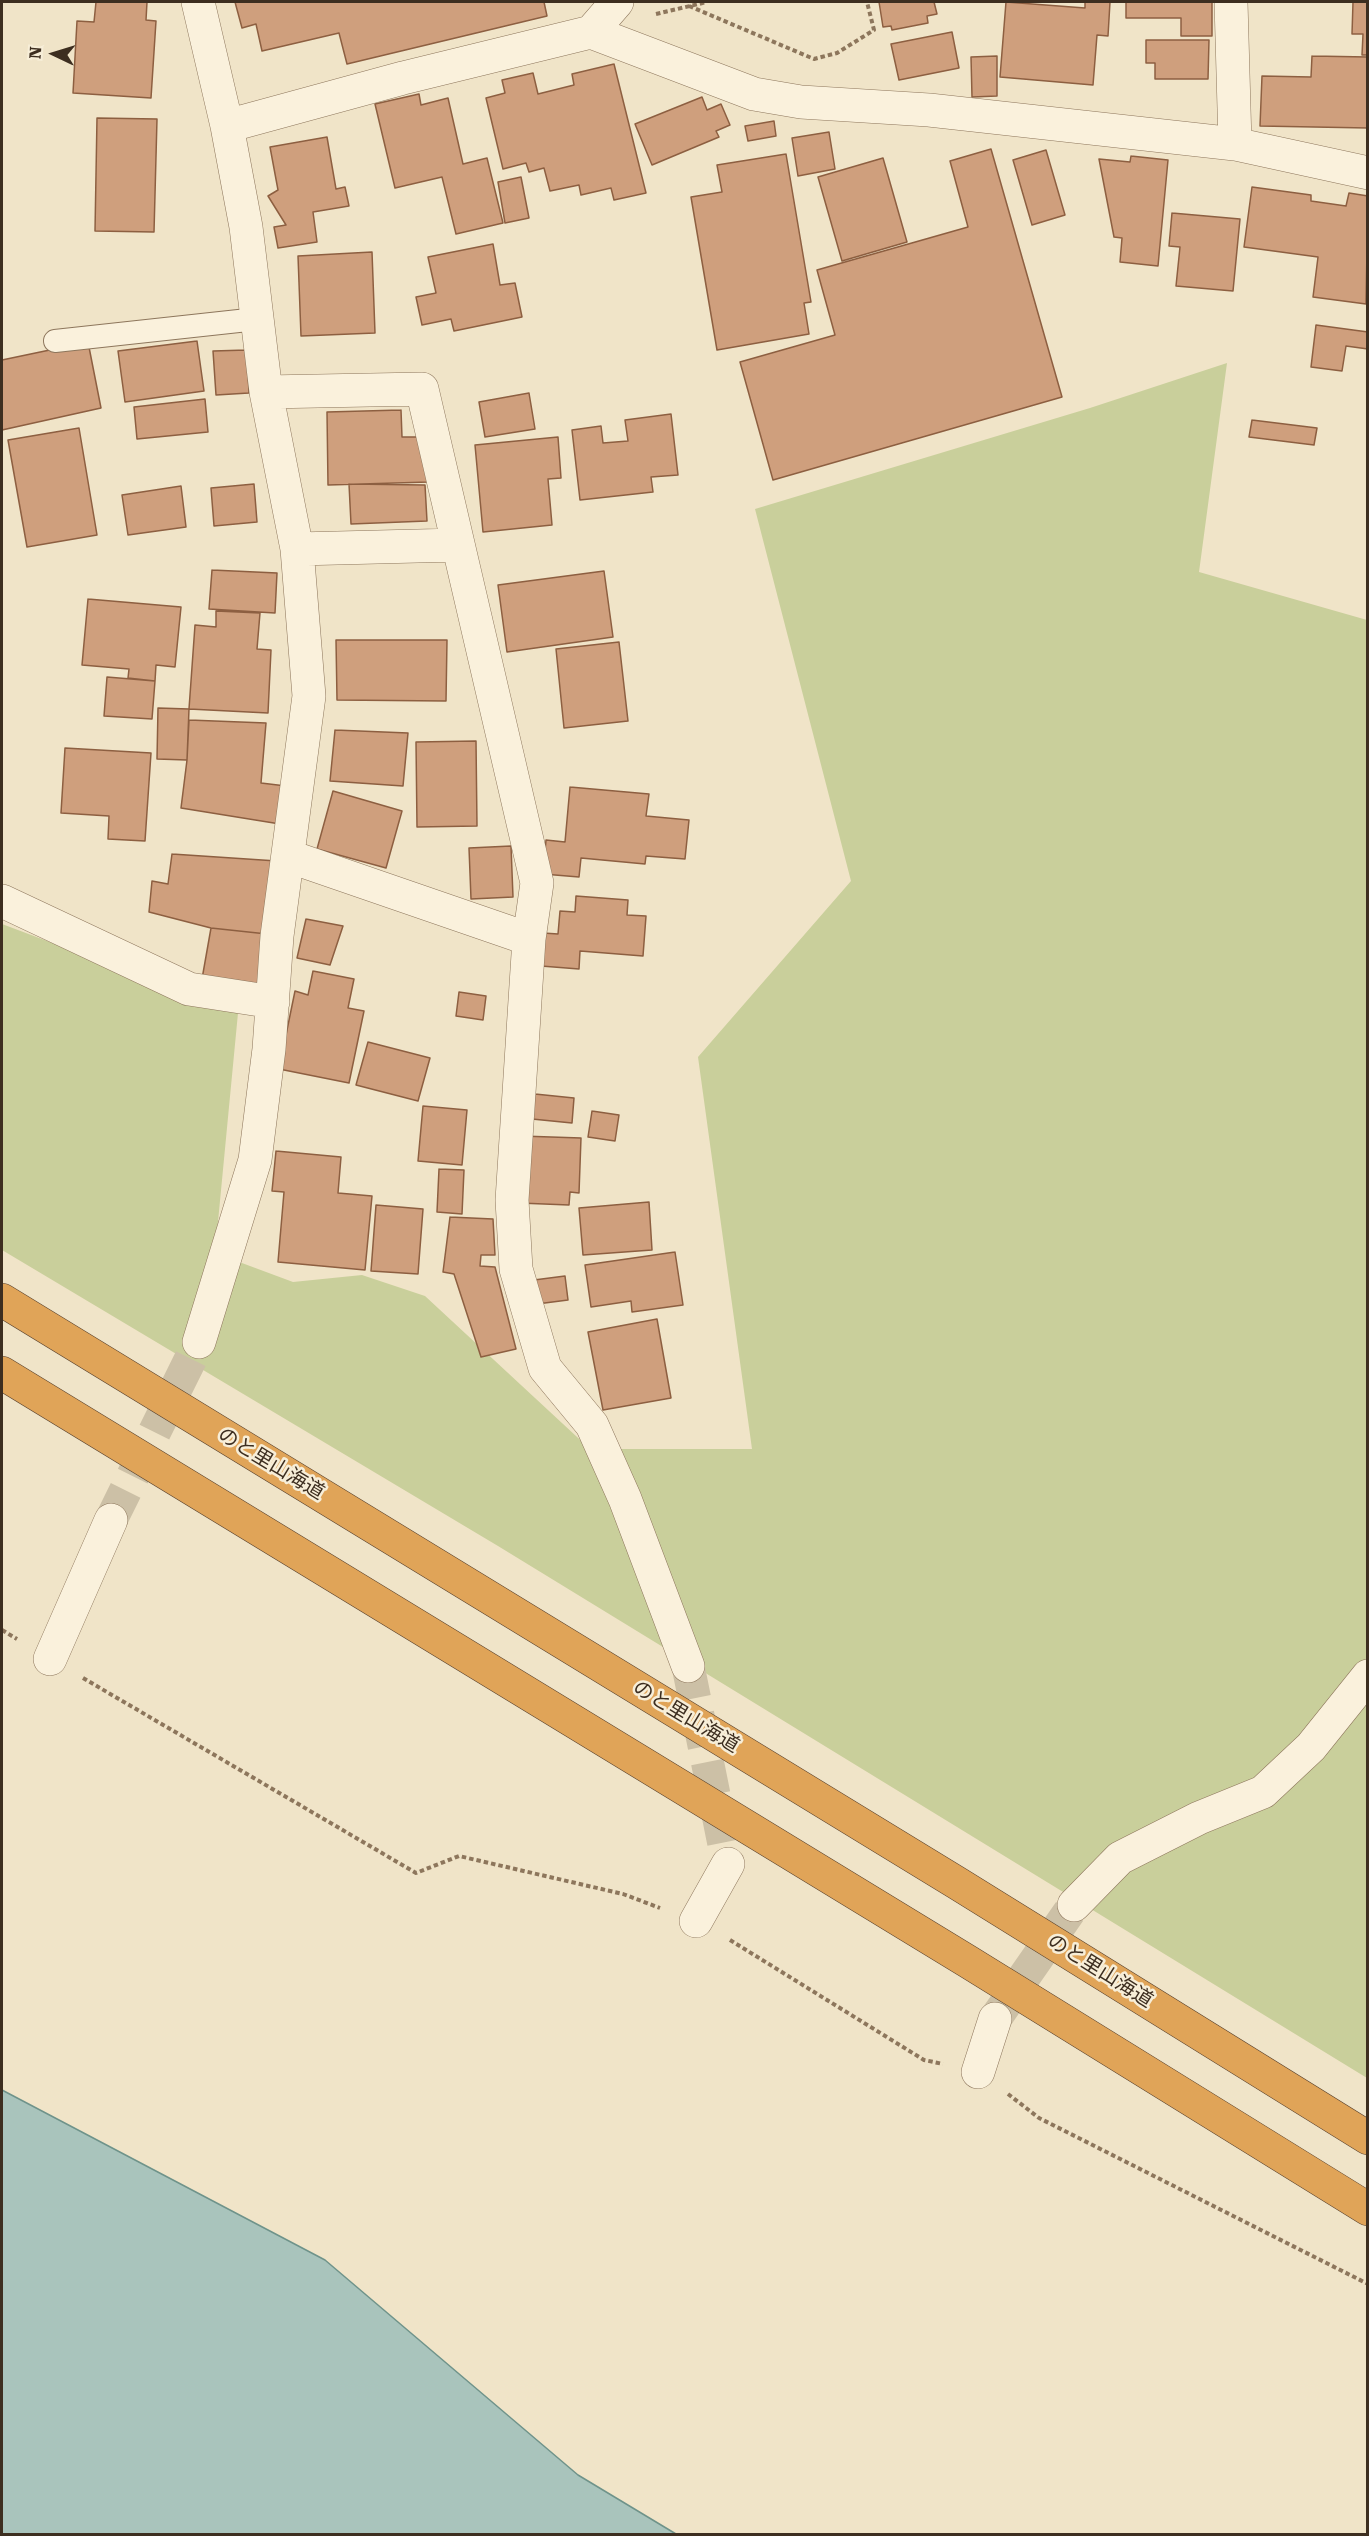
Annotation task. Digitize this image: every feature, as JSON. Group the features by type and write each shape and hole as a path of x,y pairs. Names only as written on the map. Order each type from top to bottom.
{"highway":[{"name":"のと里山海道","path":"2,1300 957,1882 1368,2138"},
{"path":"2,1373 957,1955 1368,2209"}],"street":[{"path":"198,2 227,126 246,227 266,392 297,549 309,696 277,936 269,1049 255,1160 199,1342"},
{"path":"591,32 617,2"},
{"path":"1231,2 1235,144"},
{"path":"227,126 403,78 591,32 754,94 801,102 929,110 1235,144 1368,174"},
{"path":"266,392 422,389 537,883 530,939 512,1200 516,1269 545,1368 592,1425 625,1498 688,1666"},
{"path":"297,549 458,545"},
{"path":"288,856 530,939"},
{"path":"2,901 189,989 273,1002"},
{"path":"50,1659 111,1520"},
{"path":"1074,1905 1120,1858 1199,1818 1263,1792 1311,1747 1368,1676"},
{"path":"696,1921 728,1864"},
{"path":"978,2072 995,2019"}],"lane":[{"path":"55,341 257,319"}],"path":[{"path":"656,14 707,2"},
{"path":"689,6 814,59 837,53 874,30 867,2"}],"green space":[{"path":"1227,363 1199,572 1367,620 1367,2078 498,1546 2,1250 2,924 238,1013 215,1253 293,1282 362,1275 425,1296 590,1449 752,1449 698,1057 851,881 755,509 1090,408"}],"water":[{"path":"2,2090 325,2260 578,2475 676,2534 2,2534"}],"building":[{"path":"96,2 147,2 146,20 156,21 151,98 73,93 77,21 94,22"},
{"path":"235,2 544,2 547,16 347,64 339,33 262,51 256,24 242,28"},
{"path":"879,2 934,2 937,14 927,16 928,23 892,30 891,26 883,27"},
{"path":"1006,2 1085,8 1085,2 1110,2 1108,36 1097,35 1093,85 1000,77"},
{"path":"1126,2 1212,2 1212,36 1181,36 1181,18 1126,18"},
{"path":"1353,2 1368,2 1368,55 1362,55 1363,34 1352,34"},
{"path":"952,32 959,68 899,80 891,44"},
{"path":"1146,40 1209,40 1208,79 1155,79 1155,63 1146,63"},
{"path":"997,56 997,96 972,97 971,57"},
{"path":"1312,56 1368,57 1368,128 1260,126 1262,76 1311,77"},
{"path":"614,64 646,193 614,200 611,188 581,195 579,185 550,191 544,168 529,172 526,163 503,169 486,98 505,93 502,80 533,73 538,94 574,85 572,74"},
{"path":"419,94 421,105 448,98 463,164 487,158 503,223 456,234 442,177 395,188 375,104"},
{"path":"702,97 707,110 721,104 730,125 716,131 719,137 652,165 635,124"},
{"path":"97,118 157,119 154,232 95,231"},
{"path":"774,121 776,136 748,141 745,126"},
{"path":"829,132 835,169 798,176 792,138"},
{"path":"327,137 336,189 345,187 349,206 313,212 317,242 278,248 274,227 286,225 268,196 278,190 270,147"},
{"path":"991,149 1062,397 773,480 740,362 835,335 817,270 968,227 950,161"},
{"path":"1046,150 1065,215 1032,225 1013,160"},
{"path":"786,154 811,302 804,303 809,334 717,350 691,197 722,192 717,165"},
{"path":"1131,156 1168,160 1158,266 1120,262 1122,238 1114,237 1099,159 1130,162"},
{"path":"883,158 907,242 842,261 818,177"},
{"path":"521,177 529,218 505,223 498,182"},
{"path":"1252,187 1311,195 1311,201 1346,206 1349,193 1368,196 1366,304 1313,297 1318,257 1244,247"},
{"path":"1172,213 1240,219 1233,291 1176,286 1180,247 1169,246"},
{"path":"493,244 500,285 515,283 522,317 454,331 451,319 422,325 416,297 436,293 428,257"},
{"path":"372,252 375,333 301,336 298,256"},
{"path":"1316,325 1368,332 1368,349 1346,346 1342,371 1311,367"},
{"path":"197,341 204,391 125,402 118,351"},
{"path":"88,342 101,408 2,430 2,360"},
{"path":"247,350 249,393 216,395 213,351"},
{"path":"529,393 535,429 485,437 479,402"},
{"path":"205,399 208,432 137,439 134,407"},
{"path":"401,410 402,437 427,437 429,482 328,485 327,412"},
{"path":"671,414 678,475 651,477 653,492 580,500 572,430 601,426 603,443 628,441 625,420"},
{"path":"1252,420 1317,428 1314,445 1249,437"},
{"path":"79,428 97,535 27,547 8,440"},
{"path":"558,437 561,478 548,479 552,525 483,532 475,445"},
{"path":"254,484 257,522 214,526 211,488"},
{"path":"349,484 425,485 427,521 351,524"},
{"path":"181,486 186,527 128,535 122,495"},
{"path":"212,570 277,573 275,613 209,609"},
{"path":"604,571 613,637 507,652 498,585"},
{"path":"88,599 181,607 175,667 156,665 155,681 128,678 129,669 82,665"},
{"path":"216,611 260,613 257,649 271,650 268,713 189,709 195,625 216,627"},
{"path":"336,640 447,640 446,701 337,700"},
{"path":"619,642 628,721 564,728 556,649"},
{"path":"107,677 155,681 152,719 104,716"},
{"path":"158,708 189,709 187,760 157,759"},
{"path":"189,720 266,723 261,783 286,786 280,824 181,808"},
{"path":"335,730 408,733 403,786 330,781"},
{"path":"476,741 477,826 417,827 416,742"},
{"path":"65,748 151,753 145,841 108,839 109,816 61,813"},
{"path":"570,787 649,794 646,816 689,820 685,859 646,856 645,864 581,858 579,877 543,874 546,840 565,842"},
{"path":"333,791 402,811 386,868 317,849"},
{"path":"511,846 513,897 471,899 469,848"},
{"path":"172,854 277,861 267,934 211,928 149,912 152,881 168,884"},
{"path":"576,896 628,900 627,915 646,916 643,956 580,951 579,969 541,966 543,933 558,934 560,911 575,912"},
{"path":"306,919 343,926 330,965 297,958"},
{"path":"211,928 267,934 264,987 202,979"},
{"path":"313,971 354,979 348,1008 364,1011 349,1083 279,1069 295,991 308,995"},
{"path":"459,992 486,996 483,1020 456,1016"},
{"path":"368,1042 430,1058 418,1101 356,1085"},
{"path":"535,1094 574,1098 572,1123 532,1119"},
{"path":"423,1106 467,1110 462,1165 418,1161"},
{"path":"592,1111 619,1115 615,1141 588,1137"},
{"path":"521,1136 581,1138 579,1193 570,1192 569,1205 519,1203"},
{"path":"276,1151 341,1157 338,1193 372,1196 365,1270 278,1262 284,1192 272,1191"},
{"path":"439,1169 464,1170 462,1214 437,1212"},
{"path":"649,1202 652,1250 583,1255 579,1208"},
{"path":"376,1205 423,1209 418,1274 371,1271"},
{"path":"450,1217 493,1219 495,1255 481,1255 480,1266 495,1267 516,1349 481,1357 454,1274 443,1272"},
{"path":"675,1252 683,1305 632,1312 631,1301 591,1307 585,1265"},
{"path":"565,1276 568,1300 537,1304 534,1280"},
{"path":"657,1319 671,1398 603,1410 588,1332"}],"tunnel":[{"path":"111,1520 199,1342"},
{"path":"688,1666 728,1864"},
{"path":"995,2019 1074,1905"}]}
